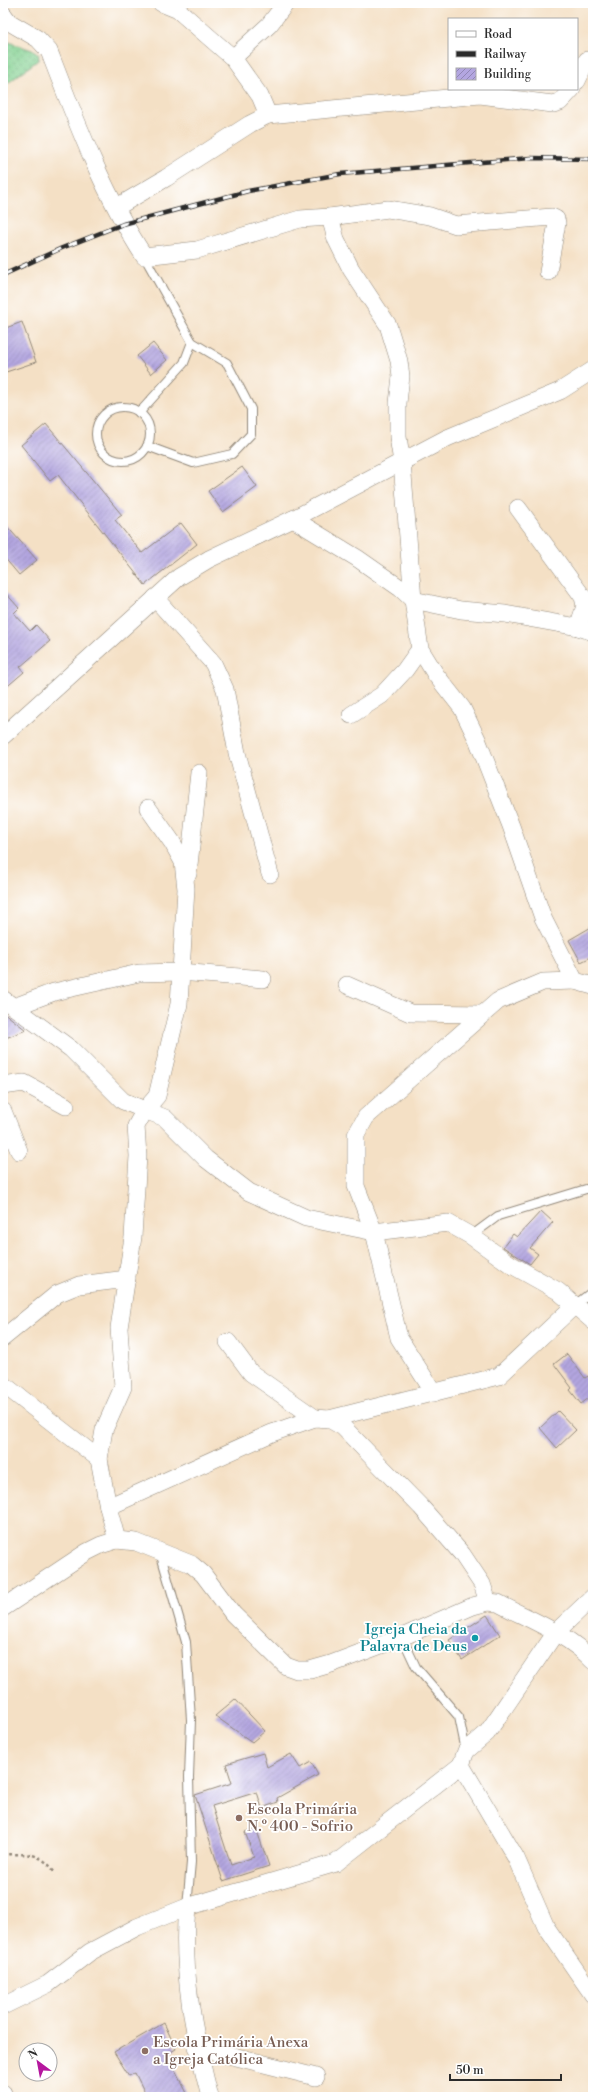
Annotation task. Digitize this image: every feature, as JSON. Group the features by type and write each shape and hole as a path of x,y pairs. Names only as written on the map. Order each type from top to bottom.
{"street":[{"path":"161,3 178,10 233,58 260,96 268,115"},
{"path":"233,58 269,25 286,3"},
{"path":"3,14 9,22 38,39 49,51 82,136 117,207 123,224 144,256 197,250 300,219 330,217 388,209 430,216 456,225 552,218 557,223 548,272"},
{"path":"578,79 587,60"},
{"path":"117,207 166,178 250,124 268,115 480,95 553,104 560,102 571,90"},
{"path":"330,217 336,238 351,269 388,324 399,362 401,376 398,402 398,437 402,462 413,600 420,649 436,675 462,708 477,739 543,918 575,981"},
{"path":"3,736 179,577 208,559 293,519 447,438 560,391 593,370"},
{"path":"293,519 357,558 400,588 413,600 461,610 505,614 586,630 583,597 518,508"},
{"path":"155,598 213,663 225,689 236,753 270,874"},
{"path":"351,715 382,695 405,670 420,649"},
{"path":"117,1540 108,1507 99,1459 104,1430 123,1387 119,1328 133,1237 138,1156 136,1126 145,1110 157,1096 179,1004 186,889 199,772"},
{"path":"148,808 172,842 183,862 186,889"},
{"path":"9,1003 139,973 180,972 263,979"},
{"path":"434,1393 399,1338 374,1232 356,1186 356,1135 366,1117 416,1075 498,1001 543,982 575,981 593,986"},
{"path":"347,985 410,1013 482,1014"},
{"path":"9,1003 70,1049 122,1101 165,1118 206,1159 249,1192 306,1218 374,1232 448,1223 471,1236 510,1264 558,1291 593,1321"},
{"path":"3,1086 24,1083 66,1106"},
{"path":"3,1112 19,1151"},
{"path":"3,1338 57,1294 79,1285 127,1279"},
{"path":"108,1507 272,1433 322,1418 434,1393 499,1376 575,1305"},
{"path":"228,1342 251,1373 322,1418 343,1427 421,1507 452,1542 482,1584 488,1602"},
{"path":"3,1384 99,1459"},
{"path":"3,1608 87,1552 101,1545 117,1540 136,1542 191,1564 203,1574 233,1614 286,1666 297,1670 310,1670 331,1664 402,1637 472,1606 488,1602 498,1603 556,1632 587,1654 593,1661"},
{"path":"3,2006 48,1984 90,1952 137,1927 187,1907 336,1863 463,1758 487,1734 556,1632 593,1596"},
{"path":"463,1758 516,1858 546,1927 593,1995"},
{"path":"187,1907 186,1923 188,1986 197,2047 210,2097"},
{"path":"197,2047 316,2077"},
{"path":"3,2093 4,2097"}],"lane":[{"path":"144,256 192,342 227,363 251,409 251,434 232,454 193,463 147,446"},
{"path":"140,413 184,363 192,342"},
{"path":"123,407 140,413 146,420 150,437 142,454 126,462 108,458 101,452 97,444 96,427 106,412 114,408 123,407"},
{"path":"471,1236 498,1216 586,1189 593,1189"},
{"path":"575,1305 593,1291"},
{"path":"160,1552 186,1642 191,1720 189,1777 191,1862 187,1907"},
{"path":"402,1637 416,1667 459,1717 463,1758"}],"path":[{"path":"3,1854 38,1856 47,1861 55,1872"}],"green space":[{"path":"3,40 32,50 39,55 38,60 3,87"}],"building":[{"path":"22,322 36,362 3,373 3,329"},
{"path":"153,343 167,360 151,374 137,356"},
{"path":"46,424 122,515 115,520 142,553 181,523 197,544 145,585 58,475 50,481 21,445"},
{"path":"242,467 257,487 223,512 208,491"},
{"path":"3,522 37,560 19,575 3,556"},
{"path":"3,590 19,608 14,613 30,631 36,625 50,641 20,667 24,672 3,690"},
{"path":"593,926 593,956 581,962 569,940"},
{"path":"3,1012 26,1030 3,1039"},
{"path":"541,1211 553,1222 530,1248 538,1254 530,1264 503,1247 513,1234 517,1237"},
{"path":"567,1354 585,1378 588,1376 593,1383 593,1395 581,1404 570,1390 572,1388 554,1364"},
{"path":"558,1411 576,1430 557,1448 540,1428"},
{"name":"Igreja Cheia da Palavra de Deus","path":"487,1615 500,1635 462,1660 449,1640"},
{"path":"235,1699 265,1731 252,1742 215,1716"},
{"name":"Escola Primária N.º 400 - Sofrio","path":"263,1753 267,1767 291,1754 300,1768 311,1762 318,1775 277,1798 278,1802 262,1808 257,1792 212,1806 231,1865 254,1857 245,1832 256,1828 269,1866 223,1881 195,1795 232,1783 226,1764"},
{"path":"164,2023 176,2049 167,2054 189,2097 147,2097 135,2073 129,2076 114,2052"}],"railway":[{"path":"3,275 62,248 123,224 248,191 340,174 531,158 593,159"}],"place":[{"name":"Igreja Cheia da Palavra de Deus","path":"475,1638"},
{"name":"Escola Primária N.º 400 - Sofrio","path":"239,1818"},
{"name":"Escola Primária Anexa a Igreja Católica","path":"145,2051"}]}
